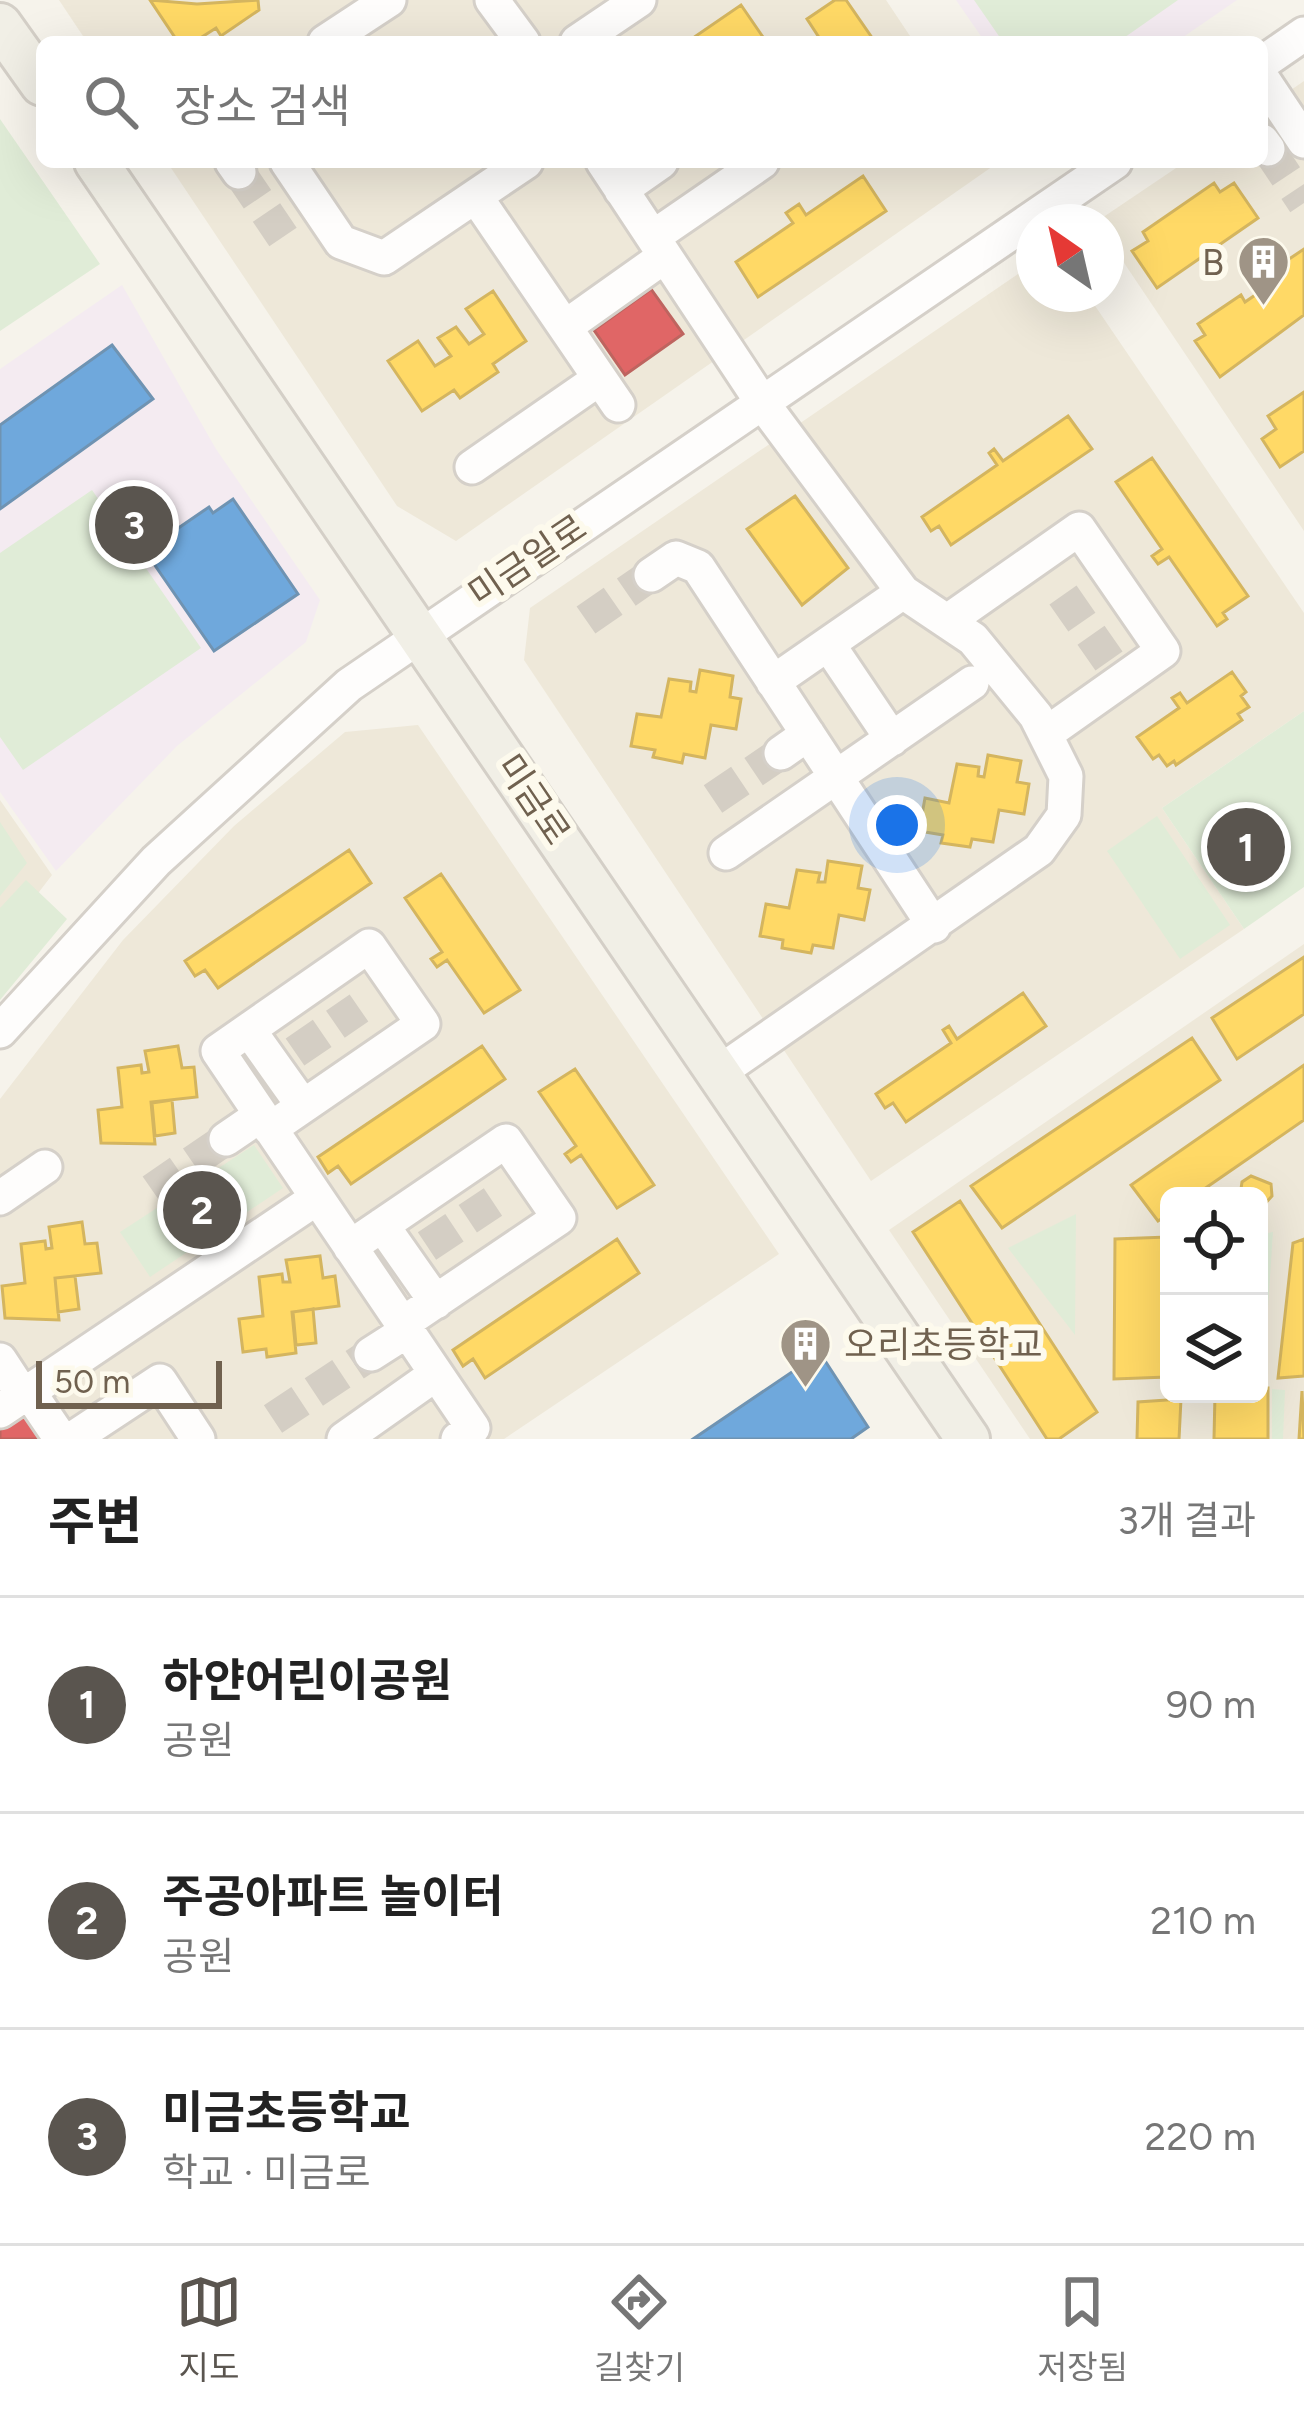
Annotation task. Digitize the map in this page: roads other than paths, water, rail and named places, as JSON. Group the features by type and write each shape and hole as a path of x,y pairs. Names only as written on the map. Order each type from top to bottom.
{"main road":[{"path":"0,25 36,76"},
{"name":"미금로","path":"101,168 968,1439"}],"street":[{"path":"334,36 388,0"},
{"path":"586,36 639,0"},
{"path":"1268,59 1304,34"},
{"path":"1268,87 1304,141"},
{"path":"291,168 340,242 384,258 517,168"},
{"path":"565,327 755,168"},
{"name":"미금일로","path":"0,1031 108,910 299,727 419,634 1106,168"},
{"path":"612,176 761,401 903,592 949,620 1007,676 1047,733 1066,776 1059,828 1014,871 718,1073"},
{"path":"472,467 609,392 476,196"},
{"path":"949,620 1079,529 1163,651 1116,671 1047,733"},
{"path":"650,575 676,558 698,567 773,682 794,744 836,777 934,926"},
{"path":"773,682 903,592"},
{"path":"828,644 892,739"},
{"path":"726,853 972,683"},
{"path":"226,1139 265,1122 303,1106 423,1024 369,946 218,1051 265,1122 473,1429 458,1439"},
{"path":"249,1030 285,1059 303,1106"},
{"path":"350,1246 506,1141 559,1218 436,1302 371,1354"},
{"path":"0,1198 44,1167"},
{"path":"18,1400 317,1198"},
{"path":"382,1225 417,1253 436,1302"},
{"path":"0,1360 18,1400 61,1439"},
{"path":"344,1439 436,1374"},
{"path":"72,1439 160,1381 198,1439"}],"tunnel":[{"path":"1268,149 1304,203"},
{"path":"239,172 283,237"},
{"path":"586,620 651,575"},
{"path":"1063,595 1109,661"},
{"path":"713,799 781,753"},
{"path":"295,1052 359,1008"},
{"path":"152,1190 226,1139"},
{"path":"427,1246 493,1202"},
{"path":"273,1419 371,1354"}],"place":[{"name":"B","path":"1263,308"},
{"name":"미금초등학교","path":"134,525"},
{"name":"하얀어린이공원","path":"1246,847"},
{"name":"주공아파트 놀이터","path":"202,1210"},
{"name":"오리초등학교","path":"805,1390"}]}
